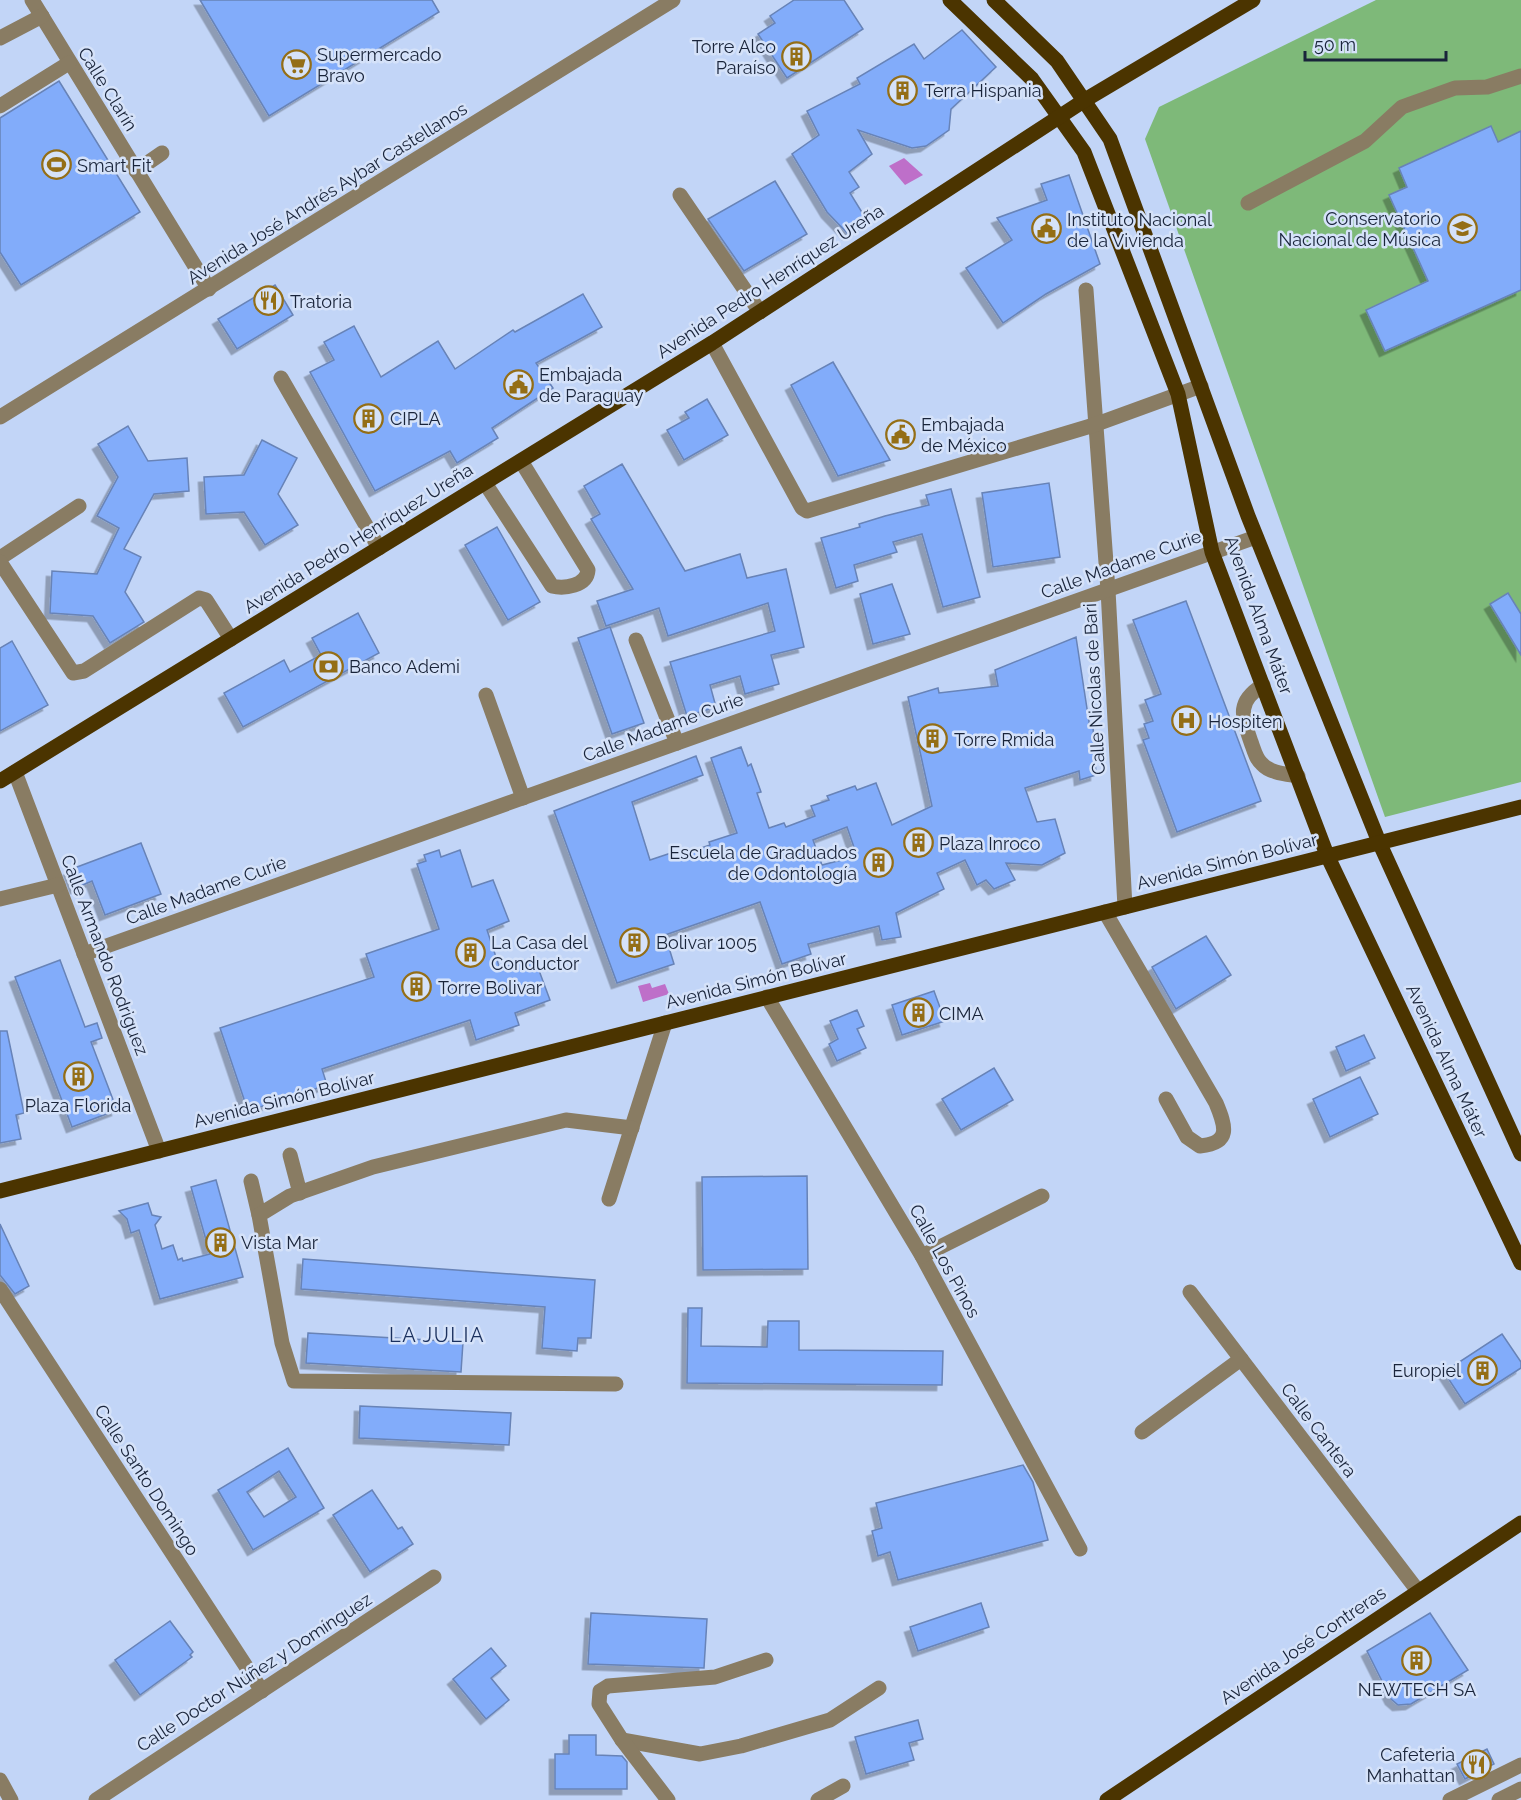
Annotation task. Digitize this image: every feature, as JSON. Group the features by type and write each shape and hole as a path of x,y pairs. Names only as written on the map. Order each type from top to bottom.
{"main road":[{"name":"Avenida Alma Máter","path":"950,0 1032,80 1061,116 1084,152 1179,394 1212,552 1328,855 1521,1263"},
{"name":"Avenida Alma Máter","path":"994,0 1058,61 1110,139 1256,537 1379,842 1521,1154"},
{"name":"Avenida Pedro Henríquez Ureña","path":"0,781 712,343 1085,100 1253,0"},
{"path":"1239,9 1267,0"},
{"name":"Avenida Simón Bolívar","path":"0,1191 1521,807"},
{"name":"Avenida José Contreras","path":"1107,1800 1521,1522"}],"street":[{"name":"Calle Clarín","path":"32,0 209,289"},
{"name":"Avenida José Andrés Aybar Castellanos","path":"0,417 673,0"},
{"path":"0,38 42,16"},
{"path":"0,106 69,63"},
{"path":"1248,203 1365,141 1402,107 1455,88 1488,87 1521,76"},
{"path":"136,171 162,153"},
{"path":"680,195 760,312"},
{"name":"Calle Nicolas de Bari","path":"1086,290 1094,424 1108,590 1125,907"},
{"path":"712,343 802,508 807,511 1094,424 1201,386"},
{"path":"281,378 379,548"},
{"path":"485,483 552,586 561,588 583,581 588,576 588,570 520,461"},
{"path":"79,506 0,560 73,673 84,671 199,598 206,600 231,639"},
{"name":"Calle Madame Curie","path":"84,954 1256,537"},
{"path":"636,640 677,743"},
{"path":"1263,685 1247,697 1243,721 1255,752 1265,766 1298,776"},
{"path":"486,695 523,798"},
{"name":"Calle Armando Rodriguez","path":"15,772 159,1151"},
{"path":"0,899 58,885"},
{"path":"1106,912 1216,1103 1223,1119 1222,1138 1213,1145 1200,1146 1187,1137 1166,1099"},
{"name":"Calle Los Pinos","path":"767,997 922,1256 1080,1549"},
{"path":"609,1199 665,1023"},
{"path":"259,1215 300,1193 418,1155 566,1120 632,1128"},
{"path":"290,1155 300,1193"},
{"path":"251,1181 282,1343 294,1381 616,1384"},
{"path":"922,1256 1042,1196"},
{"name":"Calle Santo Domingo","path":"0,1289 262,1691"},
{"name":"Calle Cantera","path":"1190,1292 1418,1591"},
{"path":"1142,1432 1241,1359"},
{"name":"Calle Doctor Núñez y Domínguez","path":"96,1800 434,1577"},
{"path":"668,1800 622,1740 599,1704 600,1691 608,1686 715,1677 766,1660"},
{"path":"622,1740 700,1754 741,1746 830,1720 879,1688"},
{"path":"1450,1800 1521,1766"},
{"path":"0,1780 11,1800"},
{"path":"818,1800 843,1786"},
{"path":"1499,1800 1521,1789"}],"green space":[{"path":"1376,0 1521,0 1521,782 1385,817 1145,139 1159,107"}],"shaded area":[{"path":"904,158 923,175 905,185 889,166"},
{"path":"650,983 652,988 665,984 669,994 643,1002 638,986"}],"building":[{"name":"Supermercado Bravo","path":"200,0 432,0 439,12 269,116"},
{"name":"Torre Alco Paraíso","path":"794,0 844,0 863,29 787,78 758,34 775,23 770,16"},
{"path":"962,30 996,67 951,109 949,130 926,146 912,148 858,130 872,154 849,172 859,187 850,193 868,222 848,234 827,212 792,154 819,135 807,111 860,84 857,78 914,44 924,59"},
{"name":"Smart Fit","path":"59,81 140,212 21,285 0,252 0,118"},
{"name":"Conservatorio Nacional de Música","path":"1491,126 1498,142 1521,131 1521,290 1385,351 1366,310 1428,281 1389,195 1407,187 1399,168"},
{"name":"Instituto Nacional de la Vivienda","path":"1069,175 1100,264 1046,294 1003,323 966,268 1012,240 997,218 1047,200 1041,184"},
{"path":"775,181 807,234 744,271 708,219"},
{"path":"275,285 293,315 237,349 218,319"},
{"path":"583,294 602,327 536,363 553,388 492,428 498,438 457,463 450,451 375,491 310,372 334,360 324,342 354,326 381,377 438,341 455,369 513,330 515,332"},
{"path":"833,362 890,460 838,476 791,385"},
{"path":"707,399 728,435 684,460 667,430 689,418 685,412"},
{"path":"128,426 148,461 187,458 189,491 154,494 124,549 141,557 125,592 144,622 110,643 93,616 50,613 52,571 97,574 119,528 97,516 118,477 98,444"},
{"path":"262,440 297,458 278,494 298,525 265,545 244,512 206,514 204,477 244,475"},
{"path":"622,464 685,571 740,554 747,578 786,569 804,647 771,655 779,684 745,694 740,676 710,685 716,707 687,716 670,662 775,631 768,603 668,636 659,608 606,626 597,601 633,589 591,519 600,514 584,486"},
{"path":"1049,483 1060,557 993,567 982,493"},
{"path":"951,489 980,597 943,607 922,534 893,542 897,552 854,565 858,581 836,588 821,538 860,527 859,524 885,516 929,505 926,495"},
{"path":"497,527 540,602 508,620 465,545"},
{"path":"892,584 910,634 873,644 860,594"},
{"path":"1508,593 1521,614 1521,655 1490,604"},
{"path":"1186,601 1261,801 1177,832 1143,740 1149,738 1144,724 1153,721 1145,700 1161,694 1133,620"},
{"name":"Banco Ademi","path":"358,613 379,653 243,727 224,693 284,660 290,672 321,655 312,638"},
{"path":"610,627 644,723 612,734 578,638"},
{"path":"1076,637 1090,728 1093,727 1096,775 1080,780 1079,771 1025,788 1037,822 1055,819 1065,853 1042,865 1006,863 1015,880 994,889 986,880 977,885 965,860 937,873 944,889 896,913 901,937 882,940 879,926 808,944 811,954 782,964 760,902 665,935 674,964 617,983 554,811 696,756 703,775 632,802 650,860 674,852 676,857 710,845 709,842 737,833 711,758 741,747 748,766 751,764 761,792 757,793 769,828 784,823 786,827 815,816 811,806 829,800 827,796 855,786 857,790 876,783 892,825 932,806 908,697 938,688 939,693 998,686 995,670","holes":["847,827 857,856 822,865 813,840"]},
{"path":"12,641 48,705 0,731 0,648"},
{"path":"141,843 161,894 105,915 92,881 76,888 69,870"},
{"path":"439,850 441,857 460,850 472,887 493,880 509,921 487,930 500,969 534,957 550,1000 515,1013 519,1025 476,1040 470,1020 322,1069 327,1085 248,1111 220,1028 374,977 366,954 439,929 417,864 426,861 424,855"},
{"path":"1206,936 1231,975 1176,1009 1152,967"},
{"name":"Plaza Florida","path":"60,960 85,1027 97,1023 102,1038 91,1042 117,1110 72,1127 15,977"},
{"name":"CIMA","path":"934,991 945,1021 902,1035 892,1005"},
{"path":"857,1010 864,1026 857,1029 866,1048 837,1061 829,1044 838,1039 830,1021"},
{"path":"0,1031 7,1031 24,1113 16,1115 21,1139 0,1143"},
{"path":"1364,1035 1375,1058 1346,1071 1336,1047"},
{"path":"994,1068 1013,1100 961,1130 942,1099"},
{"path":"1360,1077 1378,1114 1330,1137 1313,1099"},
{"path":"807,1176 808,1269 703,1270 702,1177"},
{"name":"Vista Mar","path":"216,1180 243,1277 160,1299 139,1230 131,1233 127,1219 119,1211 148,1203 152,1215 161,1217 155,1225 162,1249 173,1245 178,1260 182,1258 183,1261 210,1254 191,1187"},
{"path":"0,1224 29,1286 15,1294 0,1275"},
{"path":"303,1259 595,1280 591,1338 578,1338 577,1351 542,1348 545,1307 301,1289"},
{"path":"688,1308 702,1308 701,1346 767,1347 768,1321 799,1321 799,1350 943,1351 942,1385 687,1383"},
{"path":"308,1333 463,1342 461,1372 306,1363"},
{"name":"Europiel","path":"1502,1334 1521,1362 1521,1368 1465,1404 1444,1372"},
{"path":"360,1406 511,1413 509,1445 359,1438"},
{"path":"288,1448 324,1508 253,1550 218,1490","holes":["279,1471 296,1497 264,1517 247,1492"]},
{"path":"1023,1465 1033,1482 1048,1540 898,1580 890,1552 878,1556 872,1531 882,1528 876,1503"},
{"path":"372,1490 398,1529 402,1527 413,1544 370,1572 333,1515"},
{"path":"981,1603 989,1627 918,1651 910,1627"},
{"path":"591,1613 707,1619 704,1668 588,1664"},
{"name":"NEWTECH SA","path":"1430,1613 1468,1670 1411,1704 1398,1705 1391,1699 1367,1651"},
{"path":"170,1621 193,1652 190,1655 192,1657 140,1695 115,1660"},
{"path":"491,1648 506,1666 491,1678 509,1700 486,1719 453,1679"},
{"path":"918,1720 923,1739 909,1743 914,1760 866,1774 855,1737"},
{"path":"569,1735 596,1735 596,1755 622,1756 627,1762 627,1789 555,1789 555,1754 569,1754"},
{"name":"Cafeteria Manhattan","path":"1487,1749 1494,1764 1465,1779 1457,1764"}],"place":[{"name":"Torre Alco Paraíso","path":"797,56"},
{"name":"Supermercado Bravo","path":"296,64"},
{"name":"Terra Hispania","path":"903,90"},
{"name":"Smart Fit","path":"56,165"},
{"name":"Conservatorio Nacional de Música","path":"1462,228"},
{"name":"Instituto Nacional de la Vivienda","path":"1046,229"},
{"name":"Tratoria","path":"269,301"},
{"name":"Embajada de Paraguay","path":"518,384"},
{"name":"CIPLA","path":"369,418"},
{"name":"Embajada de México","path":"900,434"},
{"name":"Banco Ademi","path":"328,666"},
{"name":"Hospiten","path":"1187,721"},
{"name":"Torre Rmida","path":"933,739"},
{"name":"Plaza Inroco","path":"918,843"},
{"name":"Escuela de Graduados de Odontología","path":"878,862"},
{"name":"Bolivar 1005","path":"635,942"},
{"name":"La Casa del Conductor","path":"470,952"},
{"name":"Torre Bolivar","path":"417,987"},
{"name":"CIMA","path":"918,1013"},
{"name":"Plaza Florida","path":"78,1076"},
{"name":"Vista Mar","path":"220,1242"},
{"name":"Europiel","path":"1482,1370"},
{"name":"NEWTECH SA","path":"1417,1660"},
{"name":"Cafeteria Manhattan","path":"1476,1764"}],"district":[{"name":"LA JULIA","path":"437,1335"}]}
